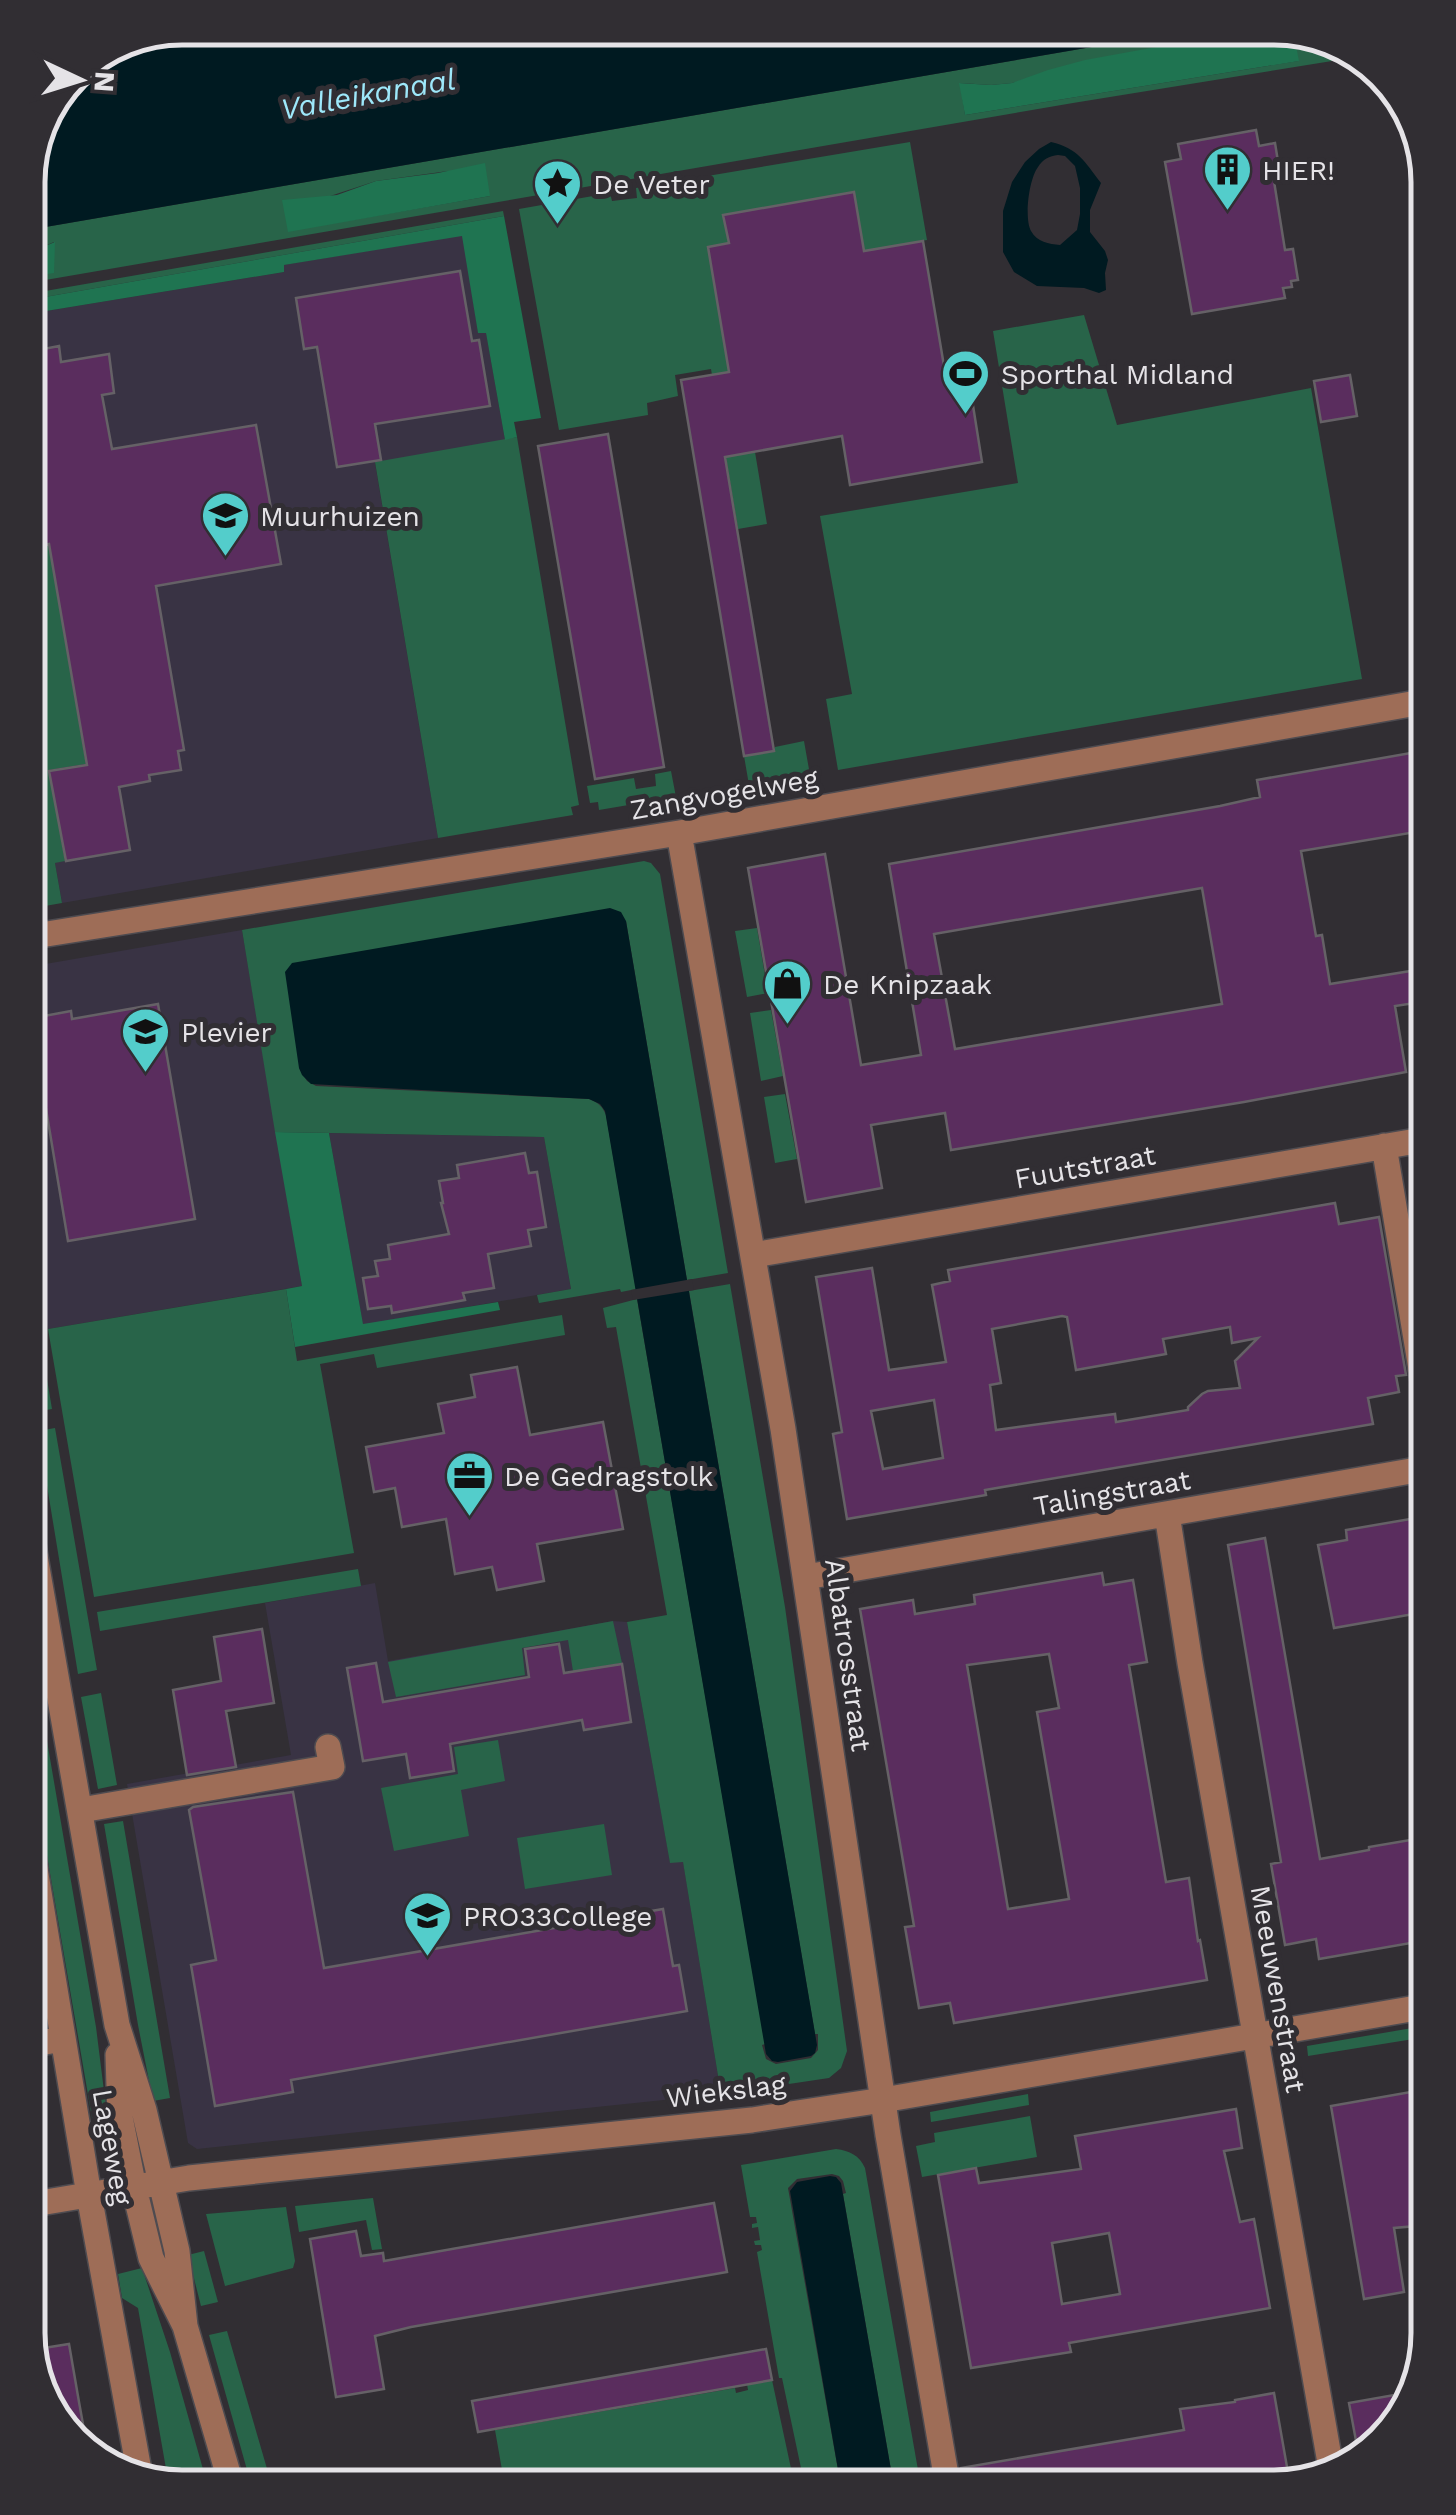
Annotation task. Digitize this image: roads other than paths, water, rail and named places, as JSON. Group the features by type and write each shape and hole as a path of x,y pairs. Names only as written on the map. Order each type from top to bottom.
{"street":[{"name":"Zangvogelweg","path":"45,934 679,832 1411,704"},
{"name":"Albatrosstraat","path":"679,832 806,1576 883,2100 945,2470"},
{"name":"Fuutstraat","path":"753,1255 1411,1142"},
{"path":"1384,1146 1411,1309"},
{"name":"Talingstraat","path":"806,1576 1411,1471"},
{"name":"Meeuwenstraat","path":"1167,1514 1329,2458"},
{"name":"Lageweg","path":"45,1609 117,2025 144,2110 147,2185 178,2251 184,2326 227,2470"},
{"path":"81,1810 332,1767 328,1746"},
{"name":"Lageweg","path":"45,1929 138,2463"},
{"name":"Wiekslag","path":"45,2202 147,2185 736,2122 1411,2009"},
{"path":"45,2042 63,2039"}],"water":[{"name":"Valleikanaal","path":"1103,45 45,227 45,173 50,146 73,98 113,63 164,46"},
{"path":"1051,142 1068,148 1101,183 1090,210 1090,232 1108,260 1106,290 1099,293 1084,288 1037,286 1014,272 1003,252 1003,211 1012,182 1039,149","holes":["1052,156 1065,156 1075,166 1080,214 1077,230 1060,245 1034,235 1028,208 1032,180 1040,164"]},
{"path":"610,908 621,912 626,921 817,2045 811,2056 778,2062 766,2054 605,1111 589,1099 311,1084 299,1068 285,972 292,963"},
{"path":"830,2176 841,2183 891,2470 838,2470 790,2191 797,2182"}],"place":[{"name":"HIER!","path":"1227,212"},
{"name":"De Veter","path":"558,226"},
{"name":"Sporthal Midland","path":"966,416"},
{"name":"Muurhuizen","path":"225,558"},
{"name":"De Knipzaak","path":"788,1026"},
{"name":"Plevier","path":"146,1074"},
{"name":"De Gedragstolk","path":"469,1518"},
{"name":"PRO33College","path":"428,1958"}]}
